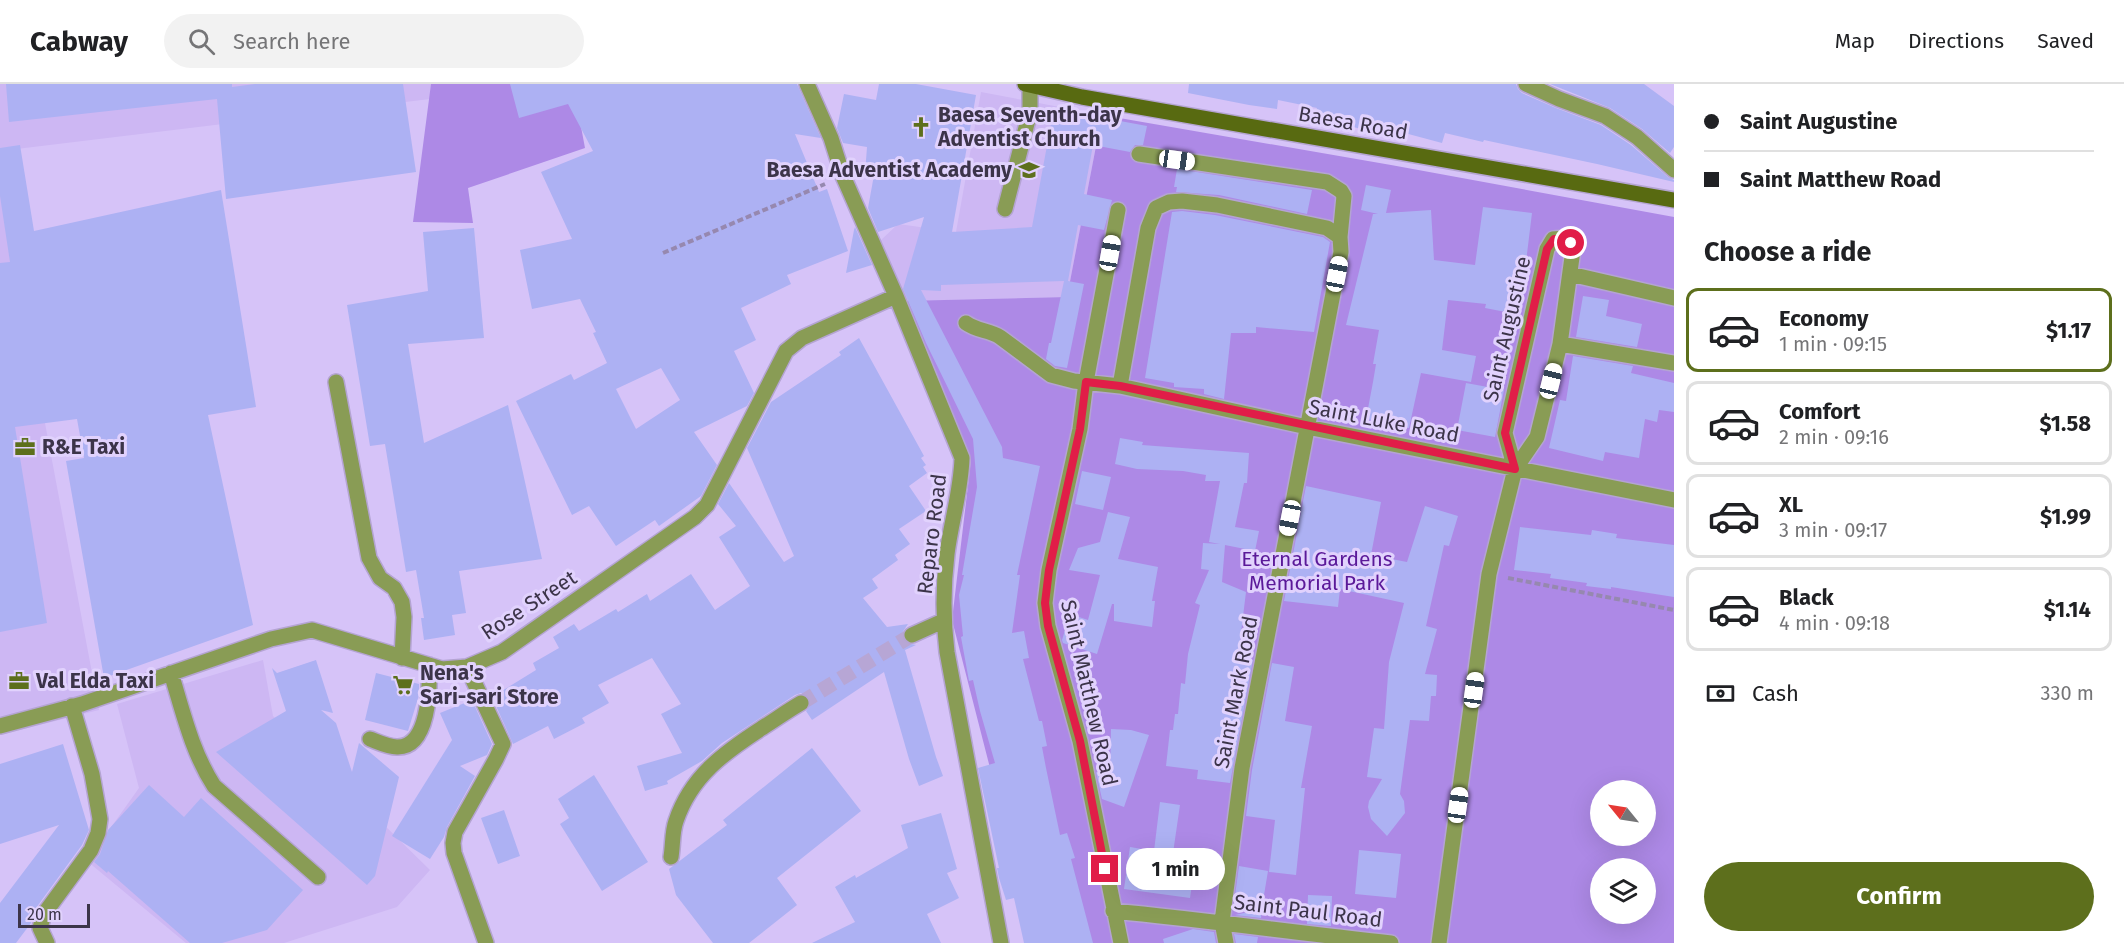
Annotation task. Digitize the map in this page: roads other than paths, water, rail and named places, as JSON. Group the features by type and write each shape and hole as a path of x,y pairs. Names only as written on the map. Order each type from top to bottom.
{"main road":[{"name":"Baesa Road","path":"1028,85 1105,101 1674,200"}],"street":[{"name":"Reparo Road","path":"807,84 831,138 843,176 896,296 962,458 961,477 947,556 943,621 1001,943"},
{"path":"1527,84 1552,89 1559,99 1605,116 1645,144 1674,170"},
{"path":"1005,209 1030,112 1028,85"},
{"name":"Saint Mark Road","path":"1139,154 1326,182 1341,191 1344,196 1340,237 1341,252 1242,768 1221,922 1226,943"},
{"path":"1120,386 1148,228 1156,208 1168,201 1217,206 1327,228 1340,237"},
{"name":"Saint Matthew Road","path":"1118,210 1086,382 1080,429 1049,570 1045,603 1048,626 1080,741 1121,943"},
{"name":"Saint Augustine","path":"1554,239 1566,239 1571,243 1573,250 1560,344 1537,437 1515,469 1505,433 1547,249 1554,239"},
{"path":"1570,274 1674,298"},
{"name":"Rose Street","path":"0,726 72,706 271,639 312,630 442,669 467,667 502,652 695,517 707,505 786,351 802,338 896,296"},
{"name":"Saint Luke Road","path":"966,323 976,330 993,332 1051,375 1120,386 1307,427 1674,500"},
{"path":"1560,344 1674,363"},
{"path":"336,382 369,558 380,578 394,588 402,602 404,617 402,658"},
{"path":"1439,943 1489,574 1515,469"},
{"path":"912,635 943,621"},
{"path":"370,739 397,747 412,743 421,733 430,684 429,665"},
{"path":"467,667 503,744 455,832 453,843 454,853 486,943"},
{"path":"171,673 192,741 203,769 214,786 318,876"},
{"path":"671,857 675,822 697,780 727,751 801,703"},
{"path":"46,943 40,928 44,914 91,850 98,833 100,819 92,774 72,706"},
{"name":"Saint Paul Road","path":"1113,911 1391,943"}],"tunnel":[{"path":"801,703 912,635"}],"place":[{"name":"Baesa Seventh-day Adventist Church","path":"921,127"},
{"name":"Baesa Adventist Academy","path":"1029,170"},
{"name":"R&E Taxi","path":"25,447"},
{"name":"Val Elda Taxi","path":"19,681"},
{"name":"Nena's Sari-sari Store","path":"403,685"}],"park label":[{"name":"Eternal Gardens Memorial Park","path":"1317,571"}]}
